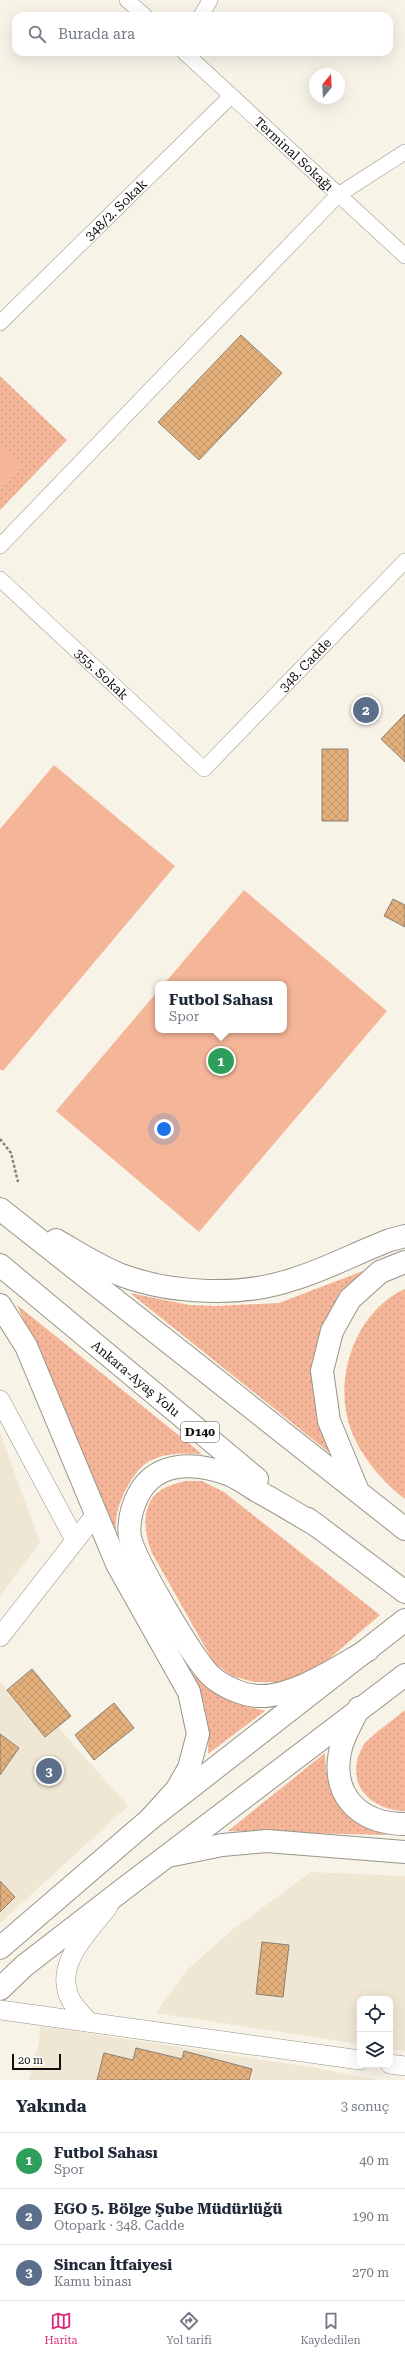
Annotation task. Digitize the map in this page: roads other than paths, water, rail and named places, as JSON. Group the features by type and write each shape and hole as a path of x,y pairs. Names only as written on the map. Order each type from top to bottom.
{"main road":[{"path":"0,1208 121,1275 171,1287 219,1292 260,1288 295,1279 390,1240 405,1236"},
{"path":"0,1208 405,1529"},
{"path":"357,1490 329,1422 322,1371 332,1332 350,1299 380,1272 405,1262"},
{"name":"Ankara-Ayaş Yolu","path":"0,1265 270,1490 405,1592"},
{"path":"0,1305 26,1346 117,1564 189,1692 198,1734 189,1768 177,1789 150,1818"},
{"path":"319,1527 231,1476 187,1466 169,1468 154,1475 140,1489 132,1509 130,1537 137,1557 194,1655 211,1676 232,1689 257,1696 283,1693 322,1676 368,1650"},
{"path":"0,1948 150,1818 399,1625"},
{"path":"0,1989 24,1966 405,1674"},
{"path":"359,1708 342,1744 338,1764 339,1781 352,1805 360,1813 390,1824 405,1824"},
{"path":"168,1856 222,1845 267,1841 405,1852"}],"street":[{"path":"128,0 141,12"},
{"path":"204,12 210,0"},
{"name":"Terminal Sokağı","path":"188,56 405,256"},
{"name":"348/2. Sokak","path":"0,323 231,96"},
{"path":"0,546 338,195 405,152"},
{"name":"348. Cadde","path":"204,768 405,561"},
{"name":"355. Sokak","path":"0,579 204,768"},
{"path":"0,1400 75,1540"},
{"path":"0,1637 96,1514"},
{"path":"88,2021 72,2003 66,1989 66,1973 73,1952 121,1891"},
{"path":"0,2010 88,2021 357,2060"},
{"path":"393,2064 405,2066"}],"place":[{"name":"EGO 5. Bölge Şube Müdürlüğü","path":"366,710"},
{"name":"Futbol Sahası","path":"221,1061"},
{"name":"Sincan İtfaiyesi","path":"49,1771"}]}
